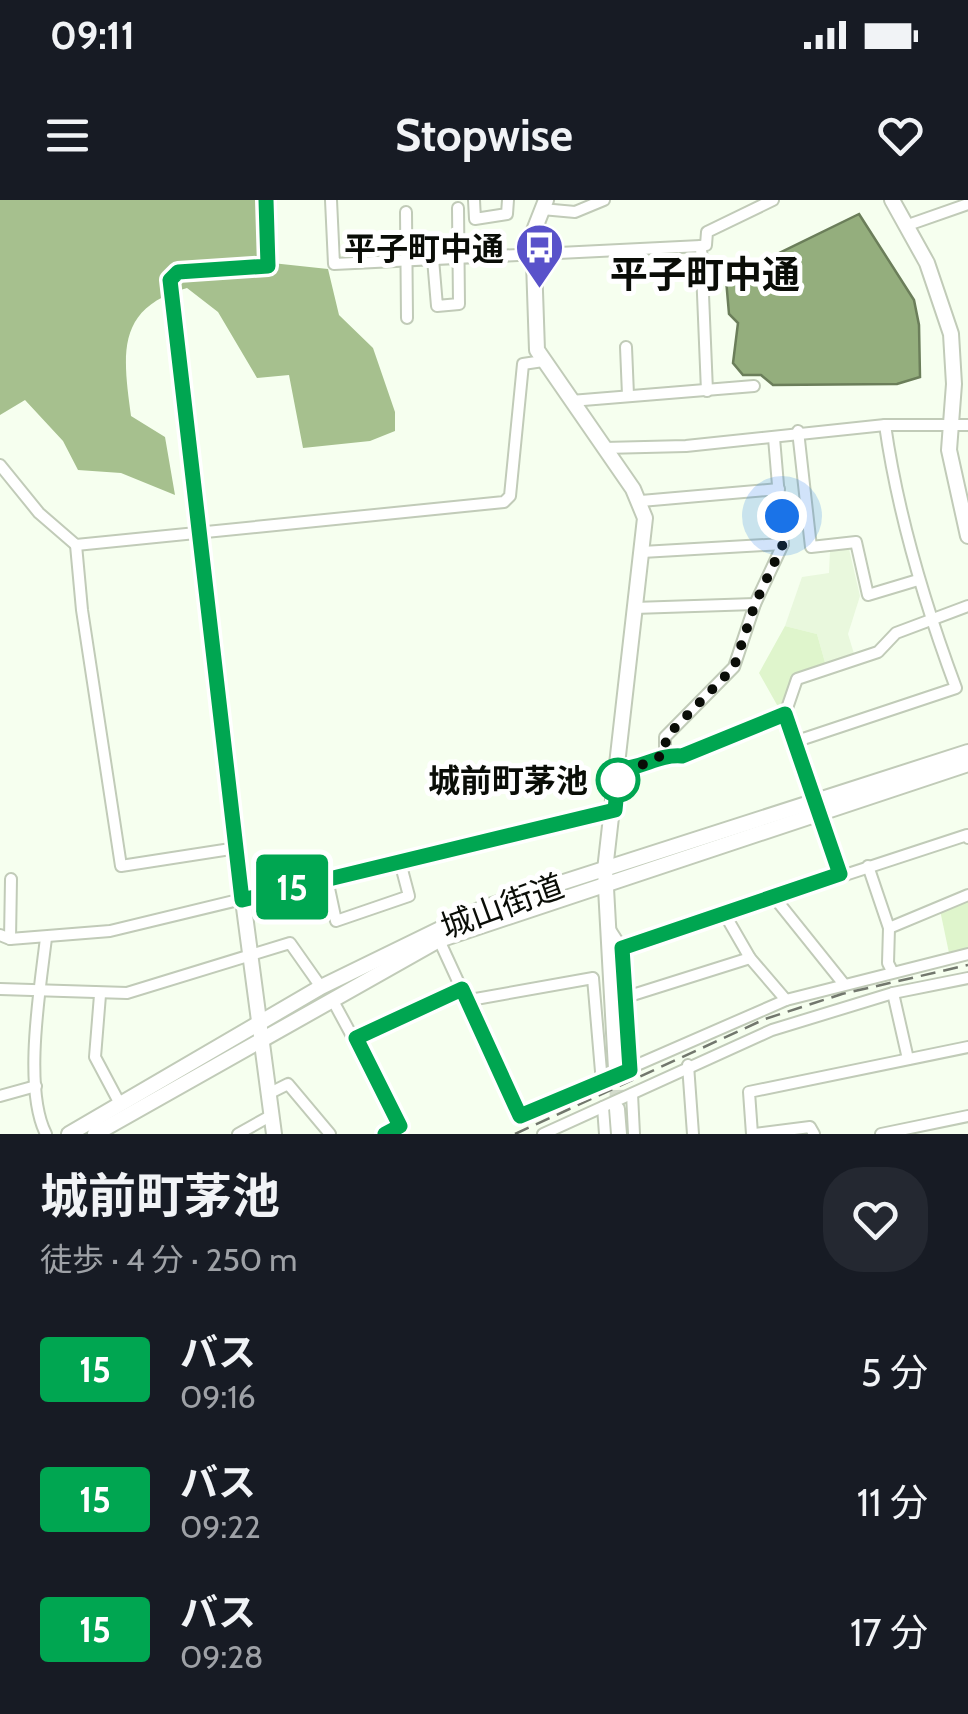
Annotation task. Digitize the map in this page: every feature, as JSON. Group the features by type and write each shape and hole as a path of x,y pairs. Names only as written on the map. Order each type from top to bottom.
{"street":[{"path":"198,533 170,280 178,272 268,266 266,200"},
{"path":"330,200 334,264 701,246 706,245 707,232 754,204 773,200"},
{"path":"474,200 475,218 507,214 508,200"},
{"path":"604,200 575,212 544,205 534,233 534,253 537,350 640,502 646,533 634,608 606,877 623,1069"},
{"path":"892,200 936,286 951,334 954,384 948,424 958,504 968,536"},
{"path":"908,225 968,204"},
{"path":"433,258 437,306 459,304 458,208"},
{"path":"406,212 407,318"},
{"path":"701,246 707,391"},
{"path":"626,347 628,394"},
{"path":"76,545 504,502 510,496 523,364 542,361"},
{"path":"570,400 754,386"},
{"path":"604,448 774,438 798,431 885,425 968,425"},
{"path":"794,742 956,688 918,580 894,486 885,425"},
{"path":"798,431 812,547 856,542 868,595 918,580"},
{"path":"665,754 666,737 734,667 755,604 783,544 774,438"},
{"path":"0,465 38,513 76,545 82,610 121,866 238,848"},
{"path":"640,502 779,490"},
{"path":"642,552 783,544"},
{"path":"634,608 755,604"},
{"path":"840,874 785,714 796,678 878,652 896,633 968,606"},
{"path":"619,769 633,769 665,754 682,756 785,714"},
{"name":"城山街道","path":"817,809 968,752"},
{"name":"城山街道","path":"94,1134 439,940 606,877 968,764"},
{"path":"11,878 5,937 46,938 110,931 615,810"},
{"path":"622,948 840,874 967,835 968,838"},
{"path":"327,879 336,921 409,896 400,862"},
{"path":"868,866 890,928 892,971"},
{"name":"城山街道","path":"69,1134 322,986 484,908 606,877"},
{"path":"890,928 968,895"},
{"path":"774,896 843,982"},
{"path":"242,900 274,1134"},
{"path":"724,913 750,958 786,1000"},
{"path":"611,931 622,948 623,1069"},
{"path":"46,938 36,1086 36,1112 46,1134"},
{"path":"439,940 470,1000 520,1116 786,1000 843,982 968,954"},
{"path":"0,988 100,996 144,988 290,943 322,986"},
{"path":"624,998 750,958"},
{"path":"470,1000 592,978 602,1082"},
{"path":"546,1133 610,1108 688,1065 772,1030 893,993 968,978"},
{"path":"356,1038 462,989"},
{"path":"893,993 908,1059"},
{"path":"100,996 95,1058 120,1104"},
{"path":"332,999 400,1126 385,1134"},
{"path":"814,1134 810,1127 754,1134 748,1092 968,1047"},
{"path":"688,1065 693,1134"},
{"path":"270,1093 288,1084 330,1134"},
{"path":"0,1096 36,1086"},
{"path":"632,1094 634,1134"},
{"path":"605,1134 610,1108"},
{"path":"610,1108 619,1134"},
{"path":"238,1134 272,1115"},
{"path":"881,1134 930,1129 968,1116"}],"lane":[{"path":"198,533 242,900"}],"shaded area":[{"path":"0,200 266,200 272,263 328,269 339,315 373,348 395,412 395,431 370,441 303,448 289,375 257,378 218,312 187,288 147,308 136,321 126,354 131,416 165,437 175,495 121,473 78,470 63,441 25,400 0,415"},
{"path":"859,214 914,300 919,325 920,377 897,384 773,385 761,375 743,375 733,363 738,323 729,314 726,279"},
{"path":"849,549 860,596 848,634 855,657 826,666 817,634 785,626 802,577 829,573 830,550"},
{"path":"785,626 817,634 826,666 793,678 781,712 759,673"},
{"path":"968,900 968,949 949,953 940,910"}],"tunnel":[{"path":"616,1069 617,1109"}],"railway":[{"path":"515,1134 765,1019 842,994 968,965"}],"bus line":[{"name":"15","path":"266,200 268,266 178,272 170,280 242,900 547,823 615,810 619,769 633,769 665,754 682,756 785,714 840,874 622,948 630,1070 520,1116 462,989 356,1038 400,1126 385,1134"}],"place":[{"name":"平子町中通","path":"539,290"},
{"name":"城前町茅池","path":"618,780"}],"district":[{"name":"平子町中通","path":"705,274"}],"route":[{"path":"618,780 617,789 619,769 633,769 665,754 666,737 734,667 755,604 783,544 782,516"}]}
